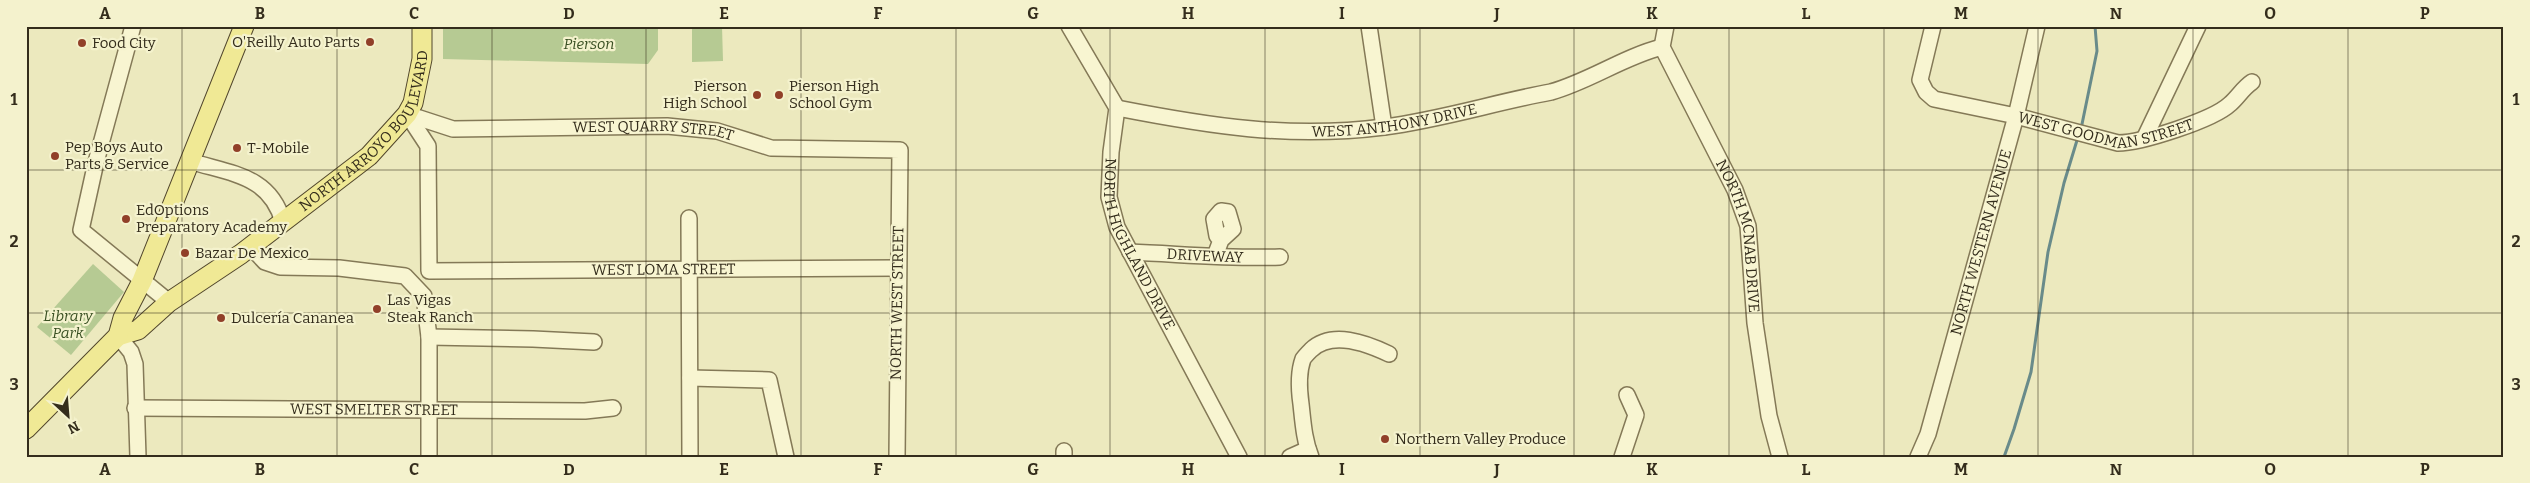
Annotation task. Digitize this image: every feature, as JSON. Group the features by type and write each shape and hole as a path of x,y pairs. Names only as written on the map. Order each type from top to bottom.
{"main road":[{"path":"26,429 118,336 123,318 142,281 244,26"},
{"name":"NORTH ARROYO BOULEVARD","path":"118,336 138,330 169,302 251,246 369,156 406,114 413,103 422,59 422,26"}],"street":[{"path":"133,26 96,162 81,230 169,302"},
{"path":"1069,26 1117,108"},
{"path":"1369,26 1384,127"},
{"path":"1662,47 1666,26"},
{"name":"WEST GOODMAN STREET","path":"1933,26 1922,72 1921,86 1934,99 2016,116 2118,143 2131,143 2145,137 2179,129 2215,113 2229,105 2252,82"},
{"name":"NORTH WESTERN AVENUE","path":"1918,457 1928,434 2016,116 2037,26"},
{"path":"2145,137 2198,26"},
{"name":"WEST ANTHONY DRIVE","path":"1117,108 1247,130 1304,131 1384,127 1570,87 1642,53 1662,47"},
{"name":"NORTH MCNAB DRIVE","path":"1662,47 1735,190 1748,226 1755,323 1769,416 1780,457"},
{"name":"NORTH HIGHLAND DRIVE","path":"1117,108 1111,152 1109,198 1117,226 1239,457"},
{"name":"WEST QUARRY STREET","path":"406,114 452,129 667,126 717,130 771,148 900,150"},
{"name":"WEST LOMA STREET","path":"406,114 428,146 429,271 897,268"},
{"name":"NORTH WEST STREET","path":"897,457 897,268 900,150"},
{"name":"NORTH ARROYO BOULEVARD","path":"190,161 252,181 269,192 279,208 283,222"},
{"path":"689,218 690,457"},
{"path":"1214,256 1221,240"},
{"path":"251,246 265,262 280,267 339,268 405,276 424,296 429,337 429,457"},
{"name":"DRIVEWAY","path":"1130,252 1214,256 1230,259 1280,257"},
{"path":"118,336 131,352 135,364 138,457"},
{"path":"429,337 533,338 594,342"},
{"path":"1290,457 1309,453 1300,391 1304,357 1315,347 1327,340 1343,340 1373,346 1390,354"},
{"path":"690,378 769,380 786,457"},
{"path":"1622,457 1636,416 1627,395"},
{"name":"WEST SMELTER STREET","path":"135,408 584,411 613,408"}],"green space":[{"name":"Pierson","path":"443,26 658,26 658,50 648,64 443,59"},
{"path":"692,26 722,26 723,61 692,62"},
{"name":"Library Park","path":"93,264 124,292 71,355 37,327"}],"waterway":[{"path":"2081,129 2097,51 2095,26"},
{"path":"2004,457 2031,372 2048,252 2064,183 2078,137"}],"place":[{"name":"O'Reilly Auto Parts","path":"370,42"},
{"name":"Food City","path":"82,43"},
{"name":"Pierson High School","path":"757,95"},
{"name":"Pierson High School Gym","path":"779,95"},
{"name":"T-Mobile","path":"237,148"},
{"name":"Pep Boys Auto Parts & Service","path":"55,156"},
{"name":"EdOptions Preparatory Academy","path":"126,219"},
{"name":"Bazar De Mexico","path":"185,253"},
{"name":"Las Vigas Steak Ranch","path":"377,309"},
{"name":"Dulcería Cananea","path":"221,318"},
{"name":"Northern Valley Produce","path":"1385,439"}]}
